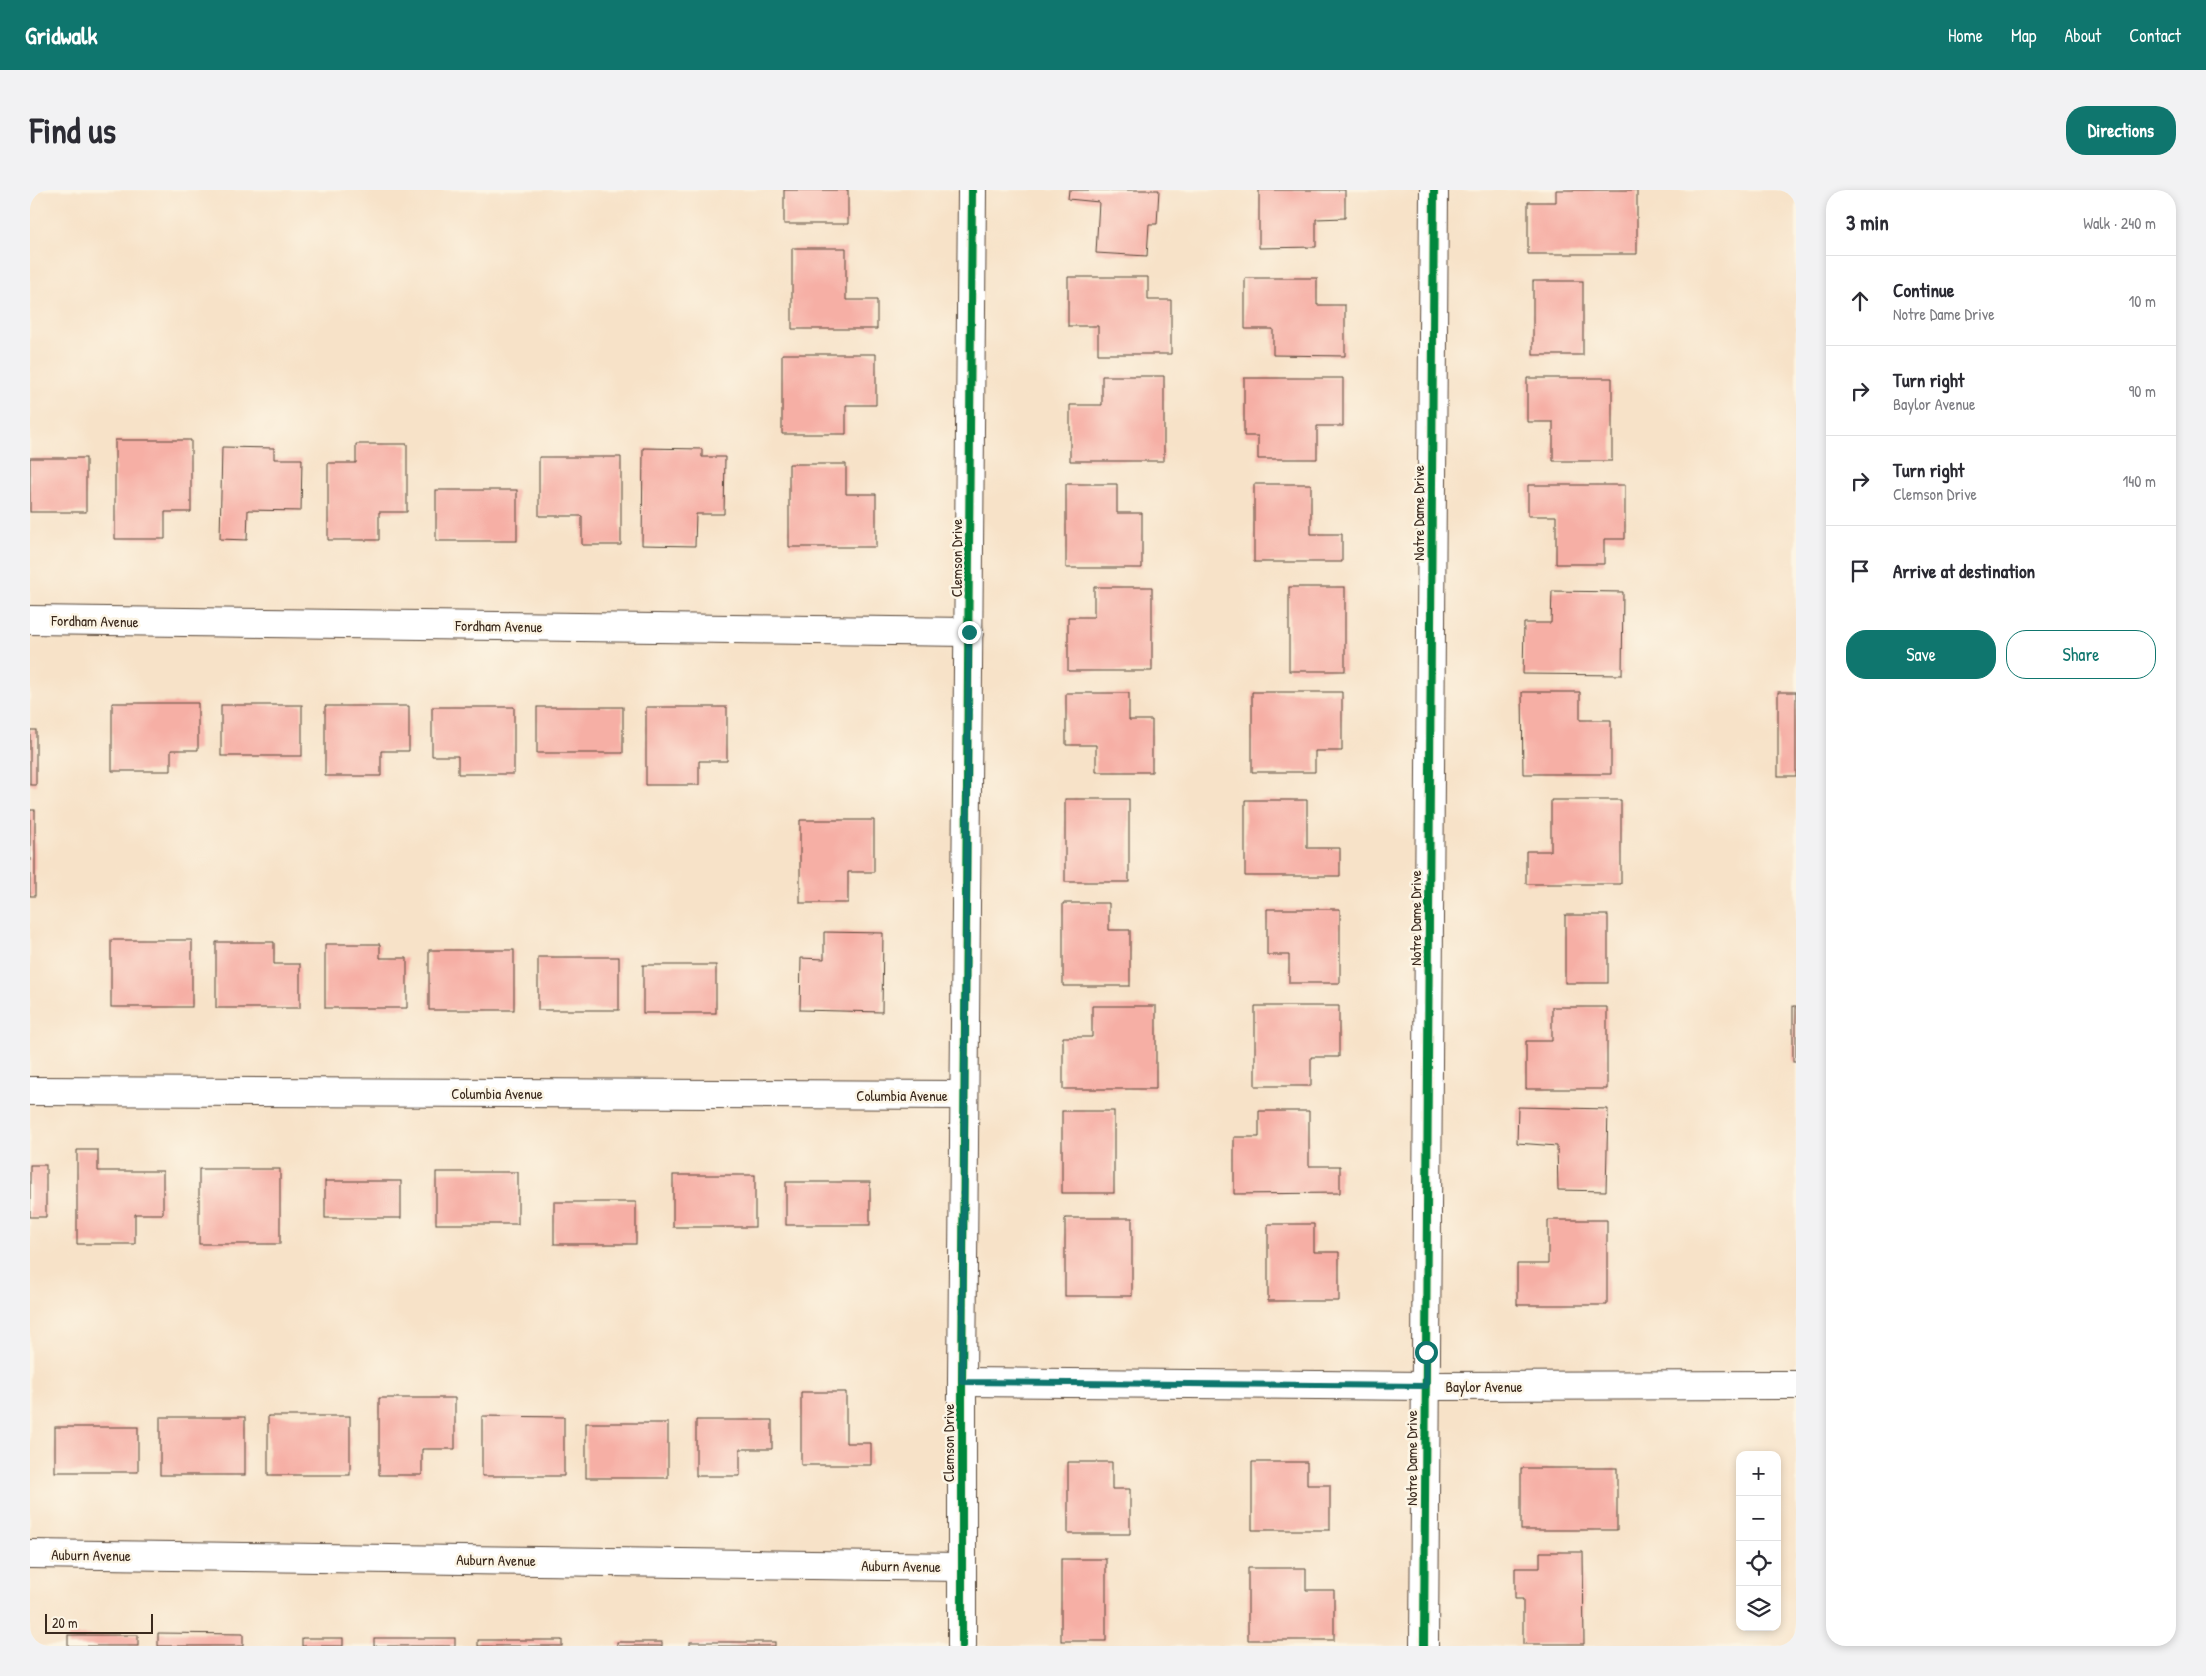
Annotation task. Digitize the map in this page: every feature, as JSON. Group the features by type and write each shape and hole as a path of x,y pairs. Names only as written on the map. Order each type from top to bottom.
{"street":[{"name":"Clemson Drive","path":"962,1646 962,1382 972,190"},
{"name":"Notre Dame Drive","path":"1424,1646 1434,190"},
{"name":"Fordham Avenue","path":"30,620 969,632"},
{"name":"Columbia Avenue","path":"30,1091 964,1095"},
{"name":"Baylor Avenue","path":"962,1382 1426,1386 1796,1385"},
{"name":"Auburn Avenue","path":"30,1554 962,1566"}],"building":[{"path":"784,190 848,190 848,224 784,224"},
{"path":"1069,190 1159,190 1157,224 1149,224 1147,256 1096,253 1099,202 1068,199"},
{"path":"1259,190 1345,190 1345,218 1316,219 1316,247 1259,248"},
{"path":"1556,190 1637,190 1637,254 1528,254 1528,202 1556,202"},
{"path":"792,248 846,248 846,300 877,300 877,329 792,329"},
{"path":"1068,277 1148,277 1148,300 1171,300 1171,354 1098,354 1098,326 1068,326"},
{"path":"1245,278 1317,278 1317,305 1345,305 1345,356 1273,355 1273,329 1245,329"},
{"path":"1533,281 1583,281 1583,355 1533,355"},
{"path":"782,354 876,354 876,405 846,405 846,434 782,434"},
{"path":"1102,376 1164,376 1164,461 1070,461 1070,405 1102,405"},
{"path":"1244,378 1343,378 1343,426 1317,426 1317,459 1258,459 1258,436 1244,436"},
{"path":"1527,378 1612,378 1612,461 1553,461 1553,422 1527,422"},
{"path":"115,440 191,440 191,512 165,512 165,539 115,539"},
{"path":"356,444 407,444 407,512 379,512 379,540 328,540 328,463 356,463"},
{"path":"222,447 274,448 274,459 302,459 301,511 248,510 247,540 220,539"},
{"path":"643,448 702,449 702,457 725,457 724,514 696,514 695,546 642,545"},
{"path":"539,457 621,457 621,545 582,545 582,516 539,516"},
{"path":"30,458 86,458 86,512 30,512"},
{"path":"789,464 846,464 846,494 876,494 876,547 789,547"},
{"path":"1066,484 1117,484 1117,513 1142,513 1142,568 1066,568"},
{"path":"1254,484 1311,484 1311,534 1342,534 1342,562 1254,562"},
{"path":"1528,485 1625,485 1625,539 1604,539 1604,564 1556,564 1556,516 1528,516"},
{"path":"436,490 517,490 517,541 436,541"},
{"path":"1094,587 1152,587 1152,671 1068,671 1068,617 1094,617"},
{"path":"1289,587 1345,587 1345,671 1289,671"},
{"path":"1552,591 1623,592 1622,675 1523,674 1524,623 1551,623"},
{"path":"1252,692 1342,692 1342,751 1315,751 1315,772 1252,772"},
{"path":"1522,692 1580,692 1580,720 1611,720 1611,774 1523,774"},
{"path":"1778,692 1796,692 1796,776 1778,776"},
{"path":"1066,693 1129,693 1129,720 1152,720 1152,772 1096,772 1096,745 1066,745"},
{"path":"112,703 198,703 198,750 171,750 171,771 112,771"},
{"path":"221,705 302,705 302,756 221,756"},
{"path":"325,706 409,706 409,751 381,751 381,776 325,776"},
{"path":"432,707 514,707 514,774 458,774 458,756 432,756"},
{"path":"537,707 623,707 623,753 537,753"},
{"path":"646,707 727,707 727,761 699,761 699,785 646,785"},
{"path":"30,730 36,730 36,785 30,785"},
{"path":"1065,799 1129,799 1129,882 1065,882"},
{"path":"1245,800 1307,800 1307,848 1340,848 1340,876 1245,876"},
{"path":"1551,800 1621,800 1621,884 1526,884 1526,851 1551,851"},
{"path":"30,810 35,810 35,896 30,896"},
{"path":"800,820 874,820 874,872 848,872 848,903 800,903"},
{"path":"1063,903 1109,903 1109,930 1130,930 1130,986 1063,986"},
{"path":"1267,909 1340,909 1340,983 1289,983 1289,955 1267,955"},
{"path":"1565,915 1608,915 1608,983 1565,983"},
{"path":"824,932 883,933 882,1012 800,1010 801,958 824,959"},
{"path":"111,940 192,940 192,1007 111,1007"},
{"path":"216,942 274,942 274,964 300,964 300,1008 216,1008"},
{"path":"325,944 380,944 380,958 407,958 407,1008 325,1008"},
{"path":"429,950 514,950 514,1010 429,1010"},
{"path":"538,957 619,957 619,1010 538,1010"},
{"path":"643,965 716,965 716,1013 643,1013"},
{"path":"1092,1006 1156,1006 1156,1089 1063,1089 1063,1037 1092,1037"},
{"path":"1255,1006 1339,1006 1339,1057 1311,1057 1311,1086 1255,1086"},
{"path":"1793,1006 1796,1006 1796,1062 1793,1062"},
{"path":"1552,1007 1607,1007 1607,1089 1526,1089 1526,1041 1552,1041"},
{"path":"1518,1107 1608,1109 1606,1191 1558,1190 1557,1146 1517,1143"},
{"path":"1062,1111 1114,1111 1114,1193 1062,1193"},
{"path":"1259,1111 1309,1111 1309,1166 1340,1166 1340,1193 1234,1194 1234,1137 1259,1137"},
{"path":"77,1150 98,1150 98,1171 163,1171 163,1214 135,1214 135,1244 77,1244"},
{"path":"30,1165 46,1165 46,1217 30,1217"},
{"path":"199,1169 280,1169 280,1244 199,1244"},
{"path":"436,1172 518,1172 518,1224 436,1224"},
{"path":"673,1175 755,1175 755,1227 673,1227"},
{"path":"325,1181 401,1181 401,1218 325,1218"},
{"path":"786,1182 870,1182 870,1225 786,1225"},
{"path":"554,1202 636,1202 636,1244 554,1244"},
{"path":"1065,1218 1132,1218 1132,1296 1065,1296"},
{"path":"1548,1220 1607,1220 1607,1305 1517,1305 1517,1264 1548,1264"},
{"path":"1268,1224 1314,1224 1314,1252 1339,1252 1339,1301 1268,1301"},
{"path":"801,1392 846,1392 846,1443 871,1443 871,1465 801,1465"},
{"path":"379,1398 455,1398 455,1449 422,1449 422,1475 379,1475"},
{"path":"268,1416 350,1416 350,1475 268,1475"},
{"path":"482,1416 564,1417 564,1476 482,1476"},
{"path":"160,1417 245,1417 245,1475 160,1475"},
{"path":"696,1420 772,1420 772,1449 740,1449 740,1476 696,1476"},
{"path":"586,1423 668,1423 668,1478 586,1478"},
{"path":"55,1427 138,1427 138,1472 55,1472"},
{"path":"1068,1462 1112,1462 1112,1489 1130,1489 1130,1534 1068,1534"},
{"path":"1252,1462 1307,1462 1307,1485 1330,1485 1330,1530 1252,1530"},
{"path":"1521,1468 1617,1468 1617,1530 1521,1530"},
{"path":"1540,1552 1583,1552 1584,1644 1523,1644 1523,1599 1515,1599 1515,1568 1540,1568"},
{"path":"1061,1559 1106,1559 1106,1641 1061,1641"},
{"path":"1248,1568 1306,1568 1306,1590 1334,1590 1334,1640 1248,1640"},
{"path":"158,1633 243,1634 243,1646 158,1646"},
{"path":"68,1635 138,1635 138,1646 68,1646"},
{"path":"302,1638 343,1638 343,1646 302,1646"},
{"path":"374,1638 455,1638 455,1646 374,1646"},
{"path":"478,1640 562,1640 562,1646 478,1646"},
{"path":"617,1642 662,1642 662,1646 617,1646"},
{"path":"690,1642 775,1642 775,1646 690,1646"}],"cycle path":[{"path":"962,1646 962,1382 972,190"},
{"path":"1424,1646 1434,190"}],"route":[{"path":"969,632 962,1382 1426,1386 1426,1352"}]}
